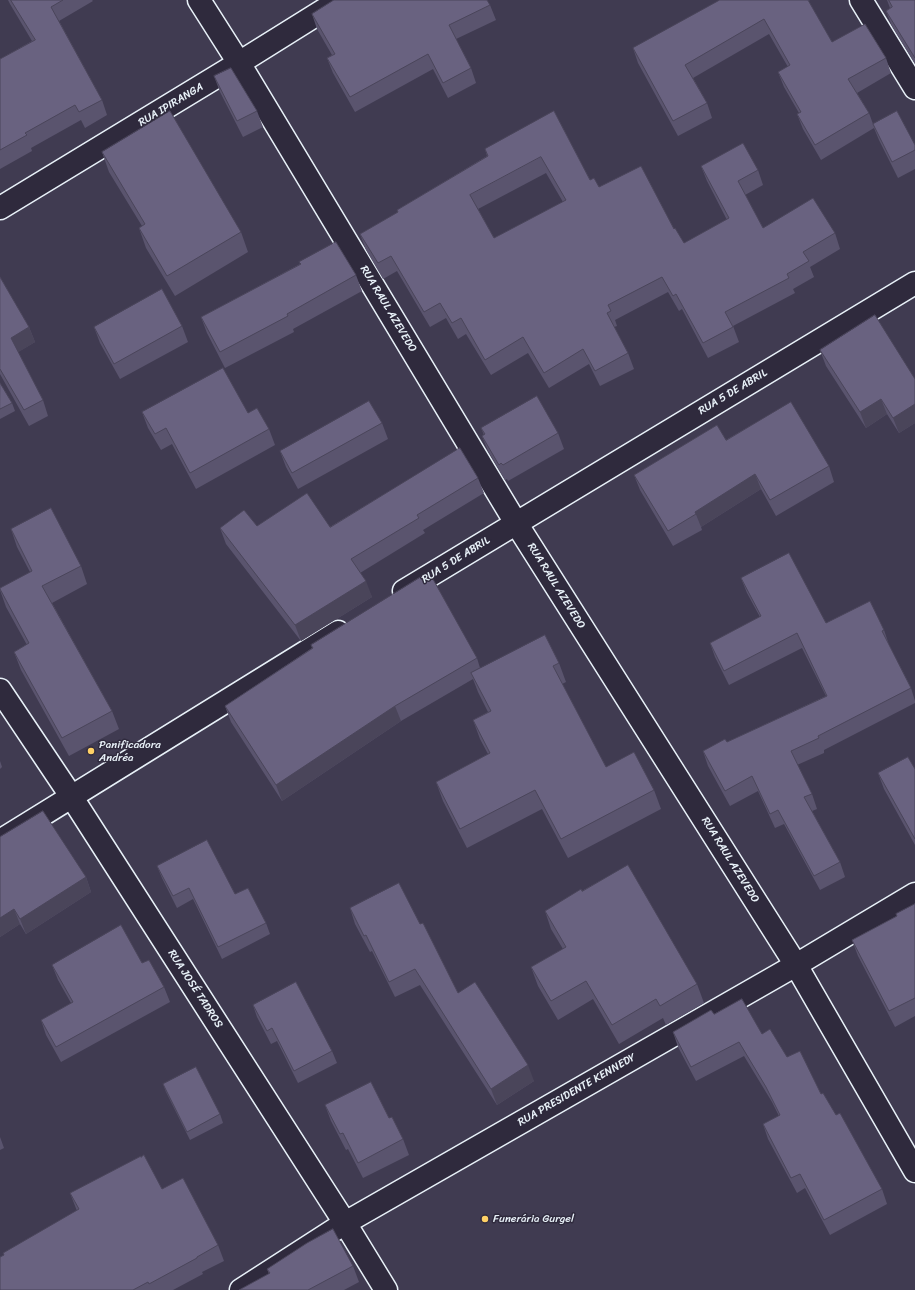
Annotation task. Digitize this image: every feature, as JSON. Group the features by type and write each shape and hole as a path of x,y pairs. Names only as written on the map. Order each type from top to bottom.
{"street":[{"name":"RUA RAUL AZEVEDO","path":"199,0 239,63 516,523 796,965 915,1171"},
{"name":"RUA IPIRANGA","path":"0,208 340,0"},
{"path":"861,0 915,88"},
{"name":"RUA 5 DE ABRIL","path":"388,601 915,282"},
{"path":"0,841 354,622"},
{"name":"RUA JOSÉ TADROS","path":"0,690 71,796 345,1223 386,1290"},
{"name":"RUA PRESIDENTE KENNEDY","path":"241,1290 345,1223 796,965 915,894"}],"building":[{"path":"11,0 63,0 51,7 102,100 79,112 75,105 25,133 27,135 0,150 0,59 35,40"},
{"path":"334,0 487,0 490,5 449,25 471,68 443,83 428,54 350,97 327,58 335,54 312,14"},
{"path":"720,0 808,0 832,42 865,24 886,58 848,79 869,113 815,145 797,114 801,112 778,72 790,65 764,19 685,65 707,103 673,121 633,48"},
{"path":"889,0 915,0 915,58 886,11 892,7"},
{"path":"231,68 257,111 237,121 214,76"},
{"path":"170,111 241,232 167,276 139,228 145,224 102,152"},
{"path":"554,111 590,180 594,178 599,187 641,166 674,229 675,228 684,243 729,218 701,166 743,143 758,170 738,181 763,228 813,198 835,233 803,252 809,261 787,274 789,278 725,312 733,327 703,343 676,294 673,296 662,277 608,305 611,311 607,313 628,353 595,371 583,349 544,373 523,337 485,360 461,318 452,323 440,303 424,312 391,256 378,263 360,234 398,212 397,210 488,156 485,149","holes":["541,157 566,200 494,238 470,195"]},
{"path":"897,111 915,145 915,150 892,162 873,124"},
{"path":"336,242 356,275 287,314 288,316 220,352 201,317 301,264 299,262"},
{"path":"0,277 29,327 11,338 43,400 24,410 0,369"},
{"path":"162,289 182,326 114,364 94,327"},
{"path":"875,315 915,379 915,404 893,418 881,399 860,412 820,350"},
{"path":"223,368 248,413 257,408 269,429 190,473 166,428 155,434 142,412"},
{"path":"0,383 12,403 0,409"},
{"path":"537,396 558,433 503,465 501,463 499,465 482,436 485,434 481,428"},
{"path":"369,401 382,423 292,473 280,451"},
{"path":"791,402 829,466 770,500 755,474 668,531 634,475 717,425 726,440"},
{"path":"460,448 478,478 417,515 419,518 351,559 366,581 295,625 220,528 244,510 257,526 307,493 330,527"},
{"path":"51,508 81,566 42,586 112,711 62,738 14,652 29,643 0,589 32,571 11,529"},
{"path":"789,553 826,623 870,601 884,630 882,631 911,688 818,736 819,738 791,751 812,794 804,797 840,862 814,876 778,810 770,814 752,776 725,791 703,751 725,739 727,742 827,696 797,633 724,671 710,643 761,616 741,578"},
{"path":"429,572 477,658 395,706 276,785 225,706 313,648 311,645"},
{"path":"545,635 559,663 553,666 606,767 634,752 654,790 561,839 535,790 460,829 436,782 490,753 473,720 491,711 471,673"},
{"path":"908,757 915,769 915,839 878,773"},
{"path":"43,811 86,877 20,919 14,909 0,918 0,837"},
{"path":"207,840 235,894 248,888 266,923 218,947 189,888 173,896 157,866"},
{"path":"628,865 697,984 660,1006 656,999 612,1025 586,981 551,1001 531,967 566,947 545,911 581,889 582,891"},
{"path":"399,883 420,924 423,923 458,993 475,982 528,1065 491,1089 415,969 389,982 366,935 364,936 350,908"},
{"path":"915,904 915,998 889,1011 852,940 897,916 896,914"},
{"path":"121,925 142,963 149,960 164,987 56,1047 41,1020 73,1002 52,965"},
{"path":"296,982 332,1051 294,1071 272,1028 267,1031 253,1005"},
{"path":"742,999 762,1034 770,1029 787,1057 800,1051 821,1094 823,1093 836,1115 840,1113 882,1189 824,1220 800,1174 791,1178 763,1124 780,1115 766,1087 739,1042 691,1067 673,1032 711,1010 714,1014"},
{"path":"196,1067 220,1114 187,1132 163,1084"},
{"path":"371,1082 389,1118 392,1117 403,1139 358,1163 343,1133 340,1134 325,1105"},
{"path":"144,1155 162,1189 183,1178 218,1245 149,1284 148,1282 133,1290 0,1290 0,1257 4,1255 3,1253 79,1209 70,1193"},
{"path":"333,1229 353,1266 308,1290 239,1290 270,1273 267,1269 307,1243"}],"place":[{"name":"Panificadora Andréa","path":"91,751"},
{"name":"Funerária Gurgel","path":"485,1219"}]}
